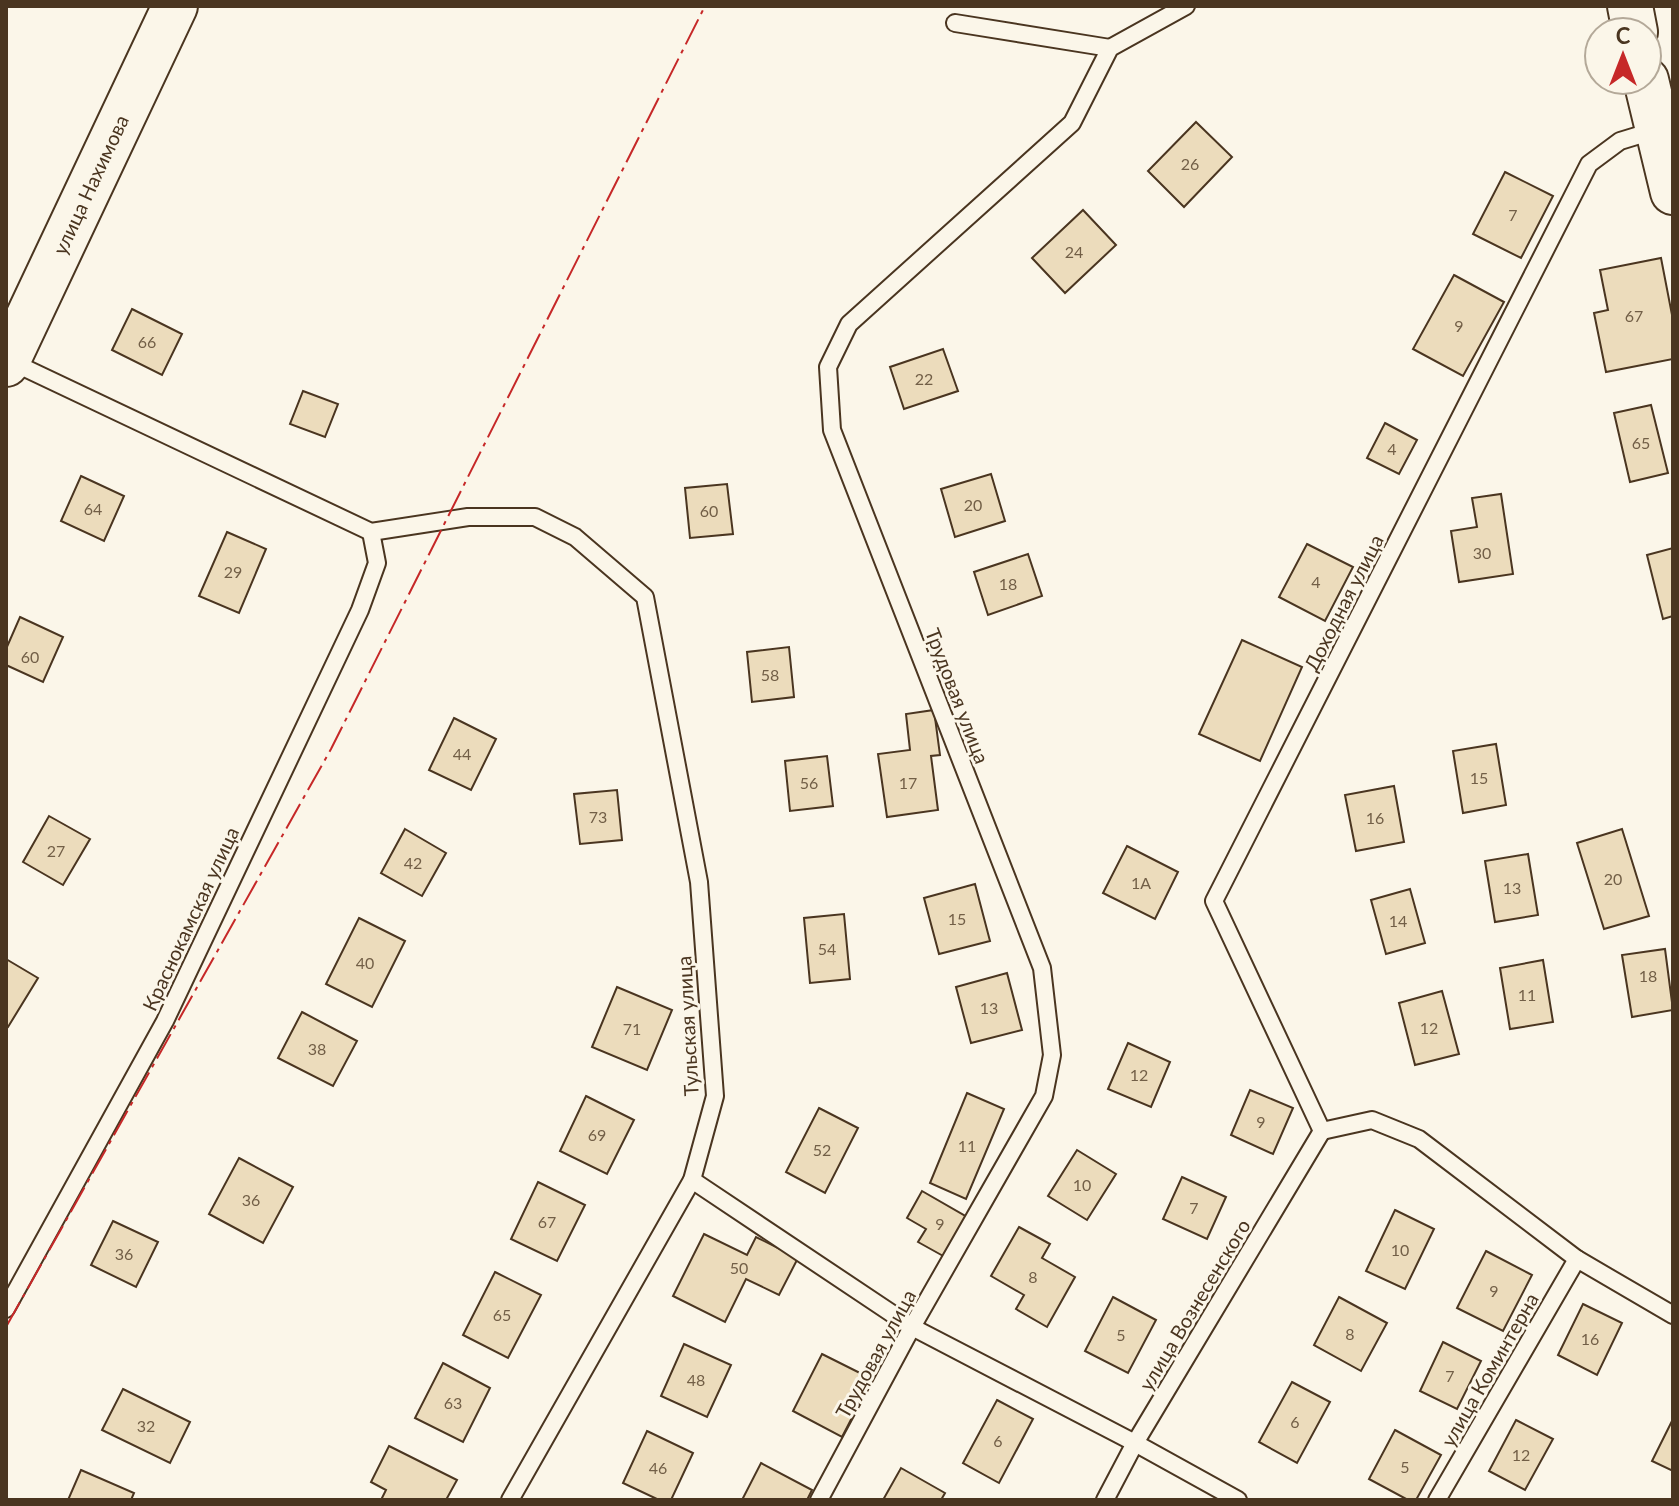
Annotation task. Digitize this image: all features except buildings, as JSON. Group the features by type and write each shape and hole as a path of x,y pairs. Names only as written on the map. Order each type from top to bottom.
{"main road":[{"name":"улица Нахимова","path":"7,362 175,6"},
{"path":"1649,96 1673,192"}],"lane":[{"path":"955,23 1110,48 1186,6"},
{"name":"Трудовая улица","path":"819,1500 912,1327 1044,1096 1052,1055 1042,968 832,430 828,367 849,324 1072,123 1110,48"},
{"name":"Доходная улица","path":"1322,1131 1214,901 1589,164 1620,141 1656,130"},
{"path":"7,362 371,532"},
{"name":"Тульская улица","path":"371,532 468,517 535,517 575,537 645,597 699,882 715,1096 692,1180 510,1500"},
{"name":"Краснокамская улица","path":"6,1309 165,1021 360,610 377,563 371,532"},
{"path":"1322,1131 1372,1120 1419,1139 1577,1259 1673,1315"},
{"name":"улица Вознесенского","path":"1105,1500 1135,1443 1322,1131"},
{"path":"692,1180 912,1327 1238,1500"},
{"name":"улица Коминтерна","path":"1437,1500 1577,1259"}],"power":[{"path":"6,1327 331,749 705,6"}]}
